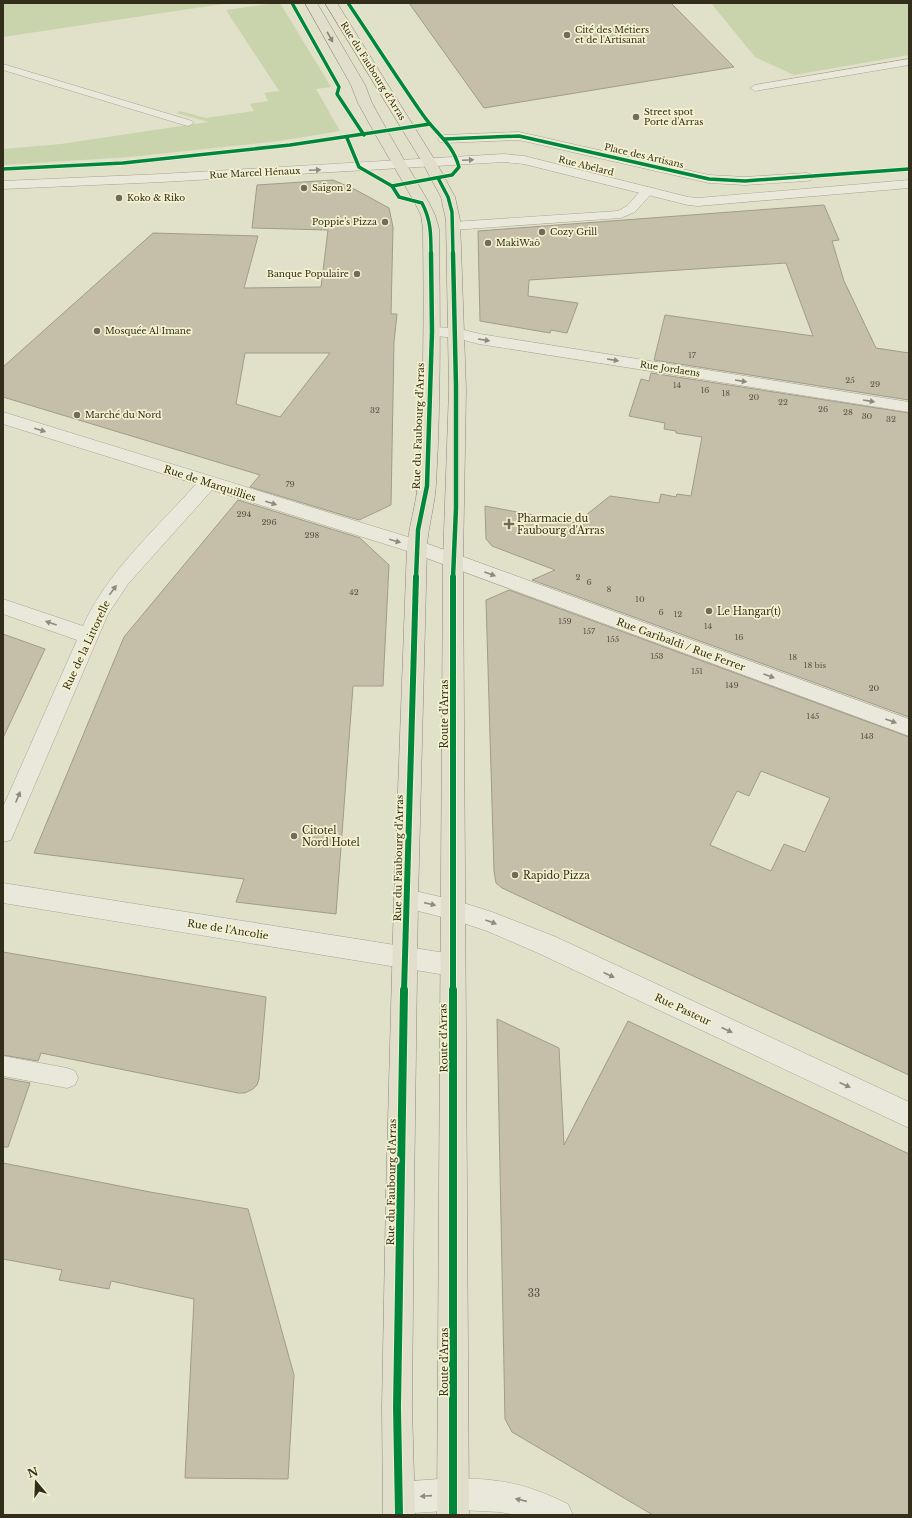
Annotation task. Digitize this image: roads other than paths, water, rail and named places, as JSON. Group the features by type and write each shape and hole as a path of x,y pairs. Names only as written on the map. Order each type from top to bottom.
{"main road":[{"name":"Rue du Faubourg d'Arras","path":"311,3 358,85 369,111 422,203 430,223 432,332 427,486 422,549 406,899 397,1407 399,1506"},
{"name":"Rue du Faubourg d'Arras","path":"331,3 425,156 448,197 452,212 456,334 456,508 453,560"},
{"name":"Route d'Arras","path":"453,560 453,1505"}],"street":[{"name":"Place des Artisans","path":"445,139 519,136 709,179 745,181 841,174"},
{"name":"Rue Abélard","path":"425,156 480,148 509,148 697,194 721,197 909,184"},
{"name":"Rue Marcel Hénaux","path":"3,185 80,180 162,178 425,156"},
{"name":"Rue Abélard","path":"425,156 515,159 680,200 698,202 749,196"},
{"name":"Rue Jordaens","path":"432,332 456,334 479,339 909,407"},
{"name":"Rue de Marquillies","path":"3,418 453,560"},
{"name":"Rue de la Littorelle","path":"3,833 99,612 122,579 208,483"},
{"name":"Rue Garibaldi / Rue Ferrer","path":"453,560 909,728"},
{"path":"3,606 88,636"},
{"name":"Rue de l'Ancolie","path":"3,893 452,965"},
{"name":"Rue Pasteur","path":"406,899 454,910 492,922 547,945 909,1115"},
{"path":"399,1506 453,1505 498,1495 528,1501 557,1515"}],"lane":[{"path":"755,88 909,62"},
{"path":"3,67 188,123"},
{"path":"453,226 620,214 631,209 647,192"},
{"path":"3,1066 67,1078"}],"place":[{"name":"Cité des Métiers et de l'Artisanat","path":"567,35"},
{"name":"Street spot Porte d'Arras","path":"636,117"},
{"name":"Saïgon 2","path":"304,188"},
{"name":"Koko & Riko","path":"119,198"},
{"name":"Poppie's Pizza","path":"385,222"},
{"name":"Cozy Grill","path":"542,232"},
{"name":"MakiWaō","path":"488,243"},
{"name":"Banque Populaire","path":"357,274"},
{"name":"Mosquée Al Imane","path":"97,331"},
{"name":"Marché du Nord","path":"77,415"},
{"name":"Pharmacie du Faubourg d'Arras","path":"509,524"},
{"name":"Le Hangar(t)","path":"709,611"},
{"name":"Citotel Nord Hotel","path":"294,836"},
{"name":"Rapido Pizza","path":"515,875"}]}
